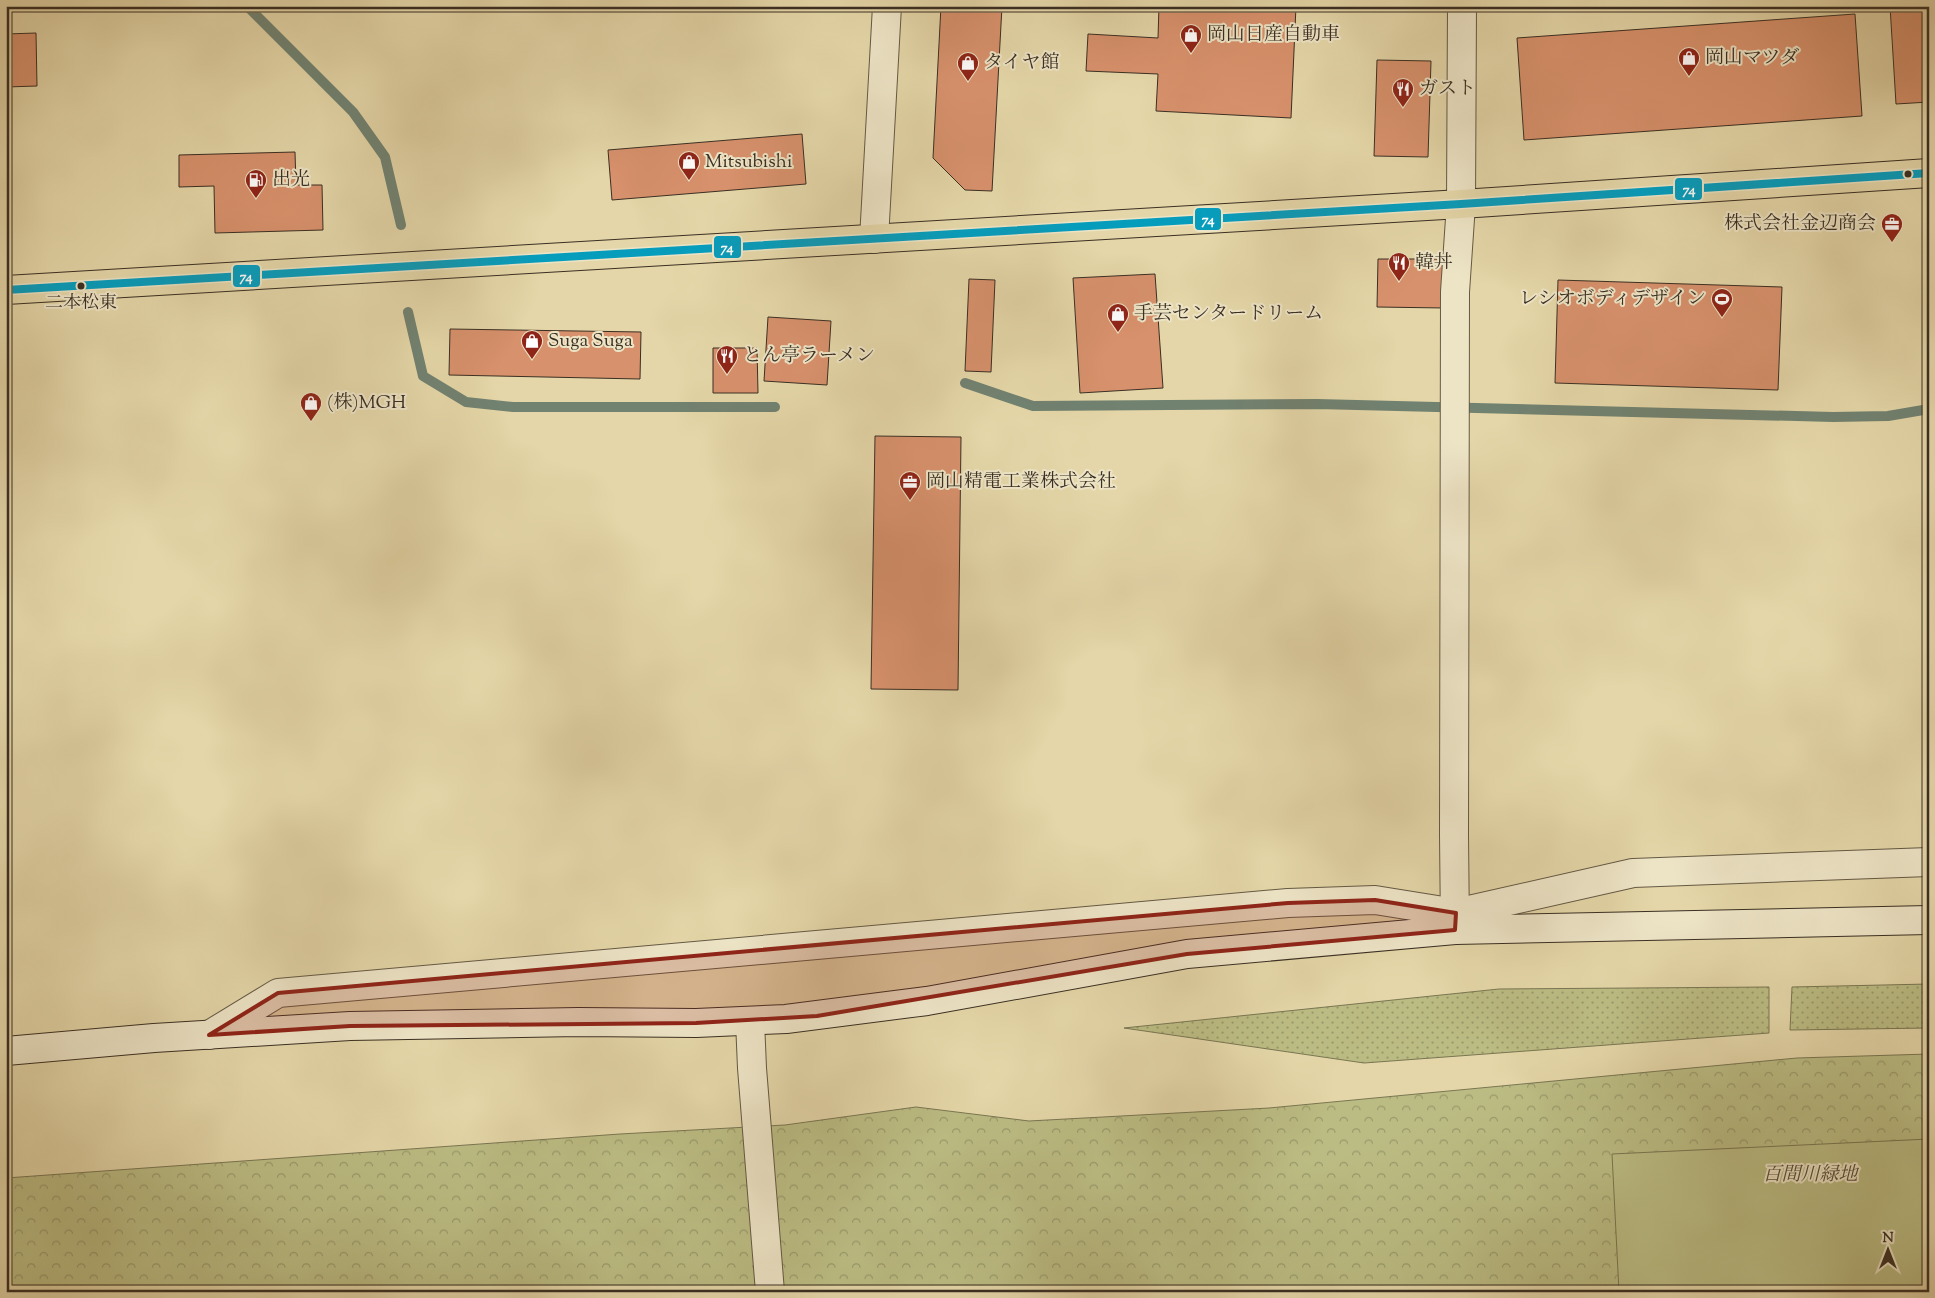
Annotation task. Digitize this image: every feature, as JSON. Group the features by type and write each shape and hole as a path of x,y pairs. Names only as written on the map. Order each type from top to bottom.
{"highway":[{"path":"6,290 1461,204 1929,174"}],"street":[{"path":"874,239 887,6"},
{"path":"1455,922 1455,292 1461,204 1462,6"},
{"path":"209,1035 278,993 1288,903 1375,900 1455,922 1632,873 1929,862"},
{"path":"6,1051 350,1026 750,1021 817,1016 927,1001 1187,954 1455,922 1929,920"},
{"path":"750,1021 770,1292"}],"highlighted area":[{"path":"1375,900 1456,913 1455,930 1187,954 817,1016 696,1023 350,1026 209,1035 278,993 1288,903"}],"green space":[{"path":"1929,984 1929,1028 1790,1030 1792,987"},
{"path":"1769,987 1769,1033 1364,1063 1124,1028 1499,989"},
{"name":"百間川緑地","path":"1929,1054 1929,1292 6,1292 6,1178 620,1134 785,1125 916,1107 1029,1121 1269,1108 1797,1058"},
{"path":"1929,1139 1929,1292 1619,1292 1612,1154"}],"building":[{"name":"タイヤ館","path":"941,6 1002,6 992,191 965,190 933,158"},
{"name":"岡山日産自動車","path":"1159,6 1296,6 1291,118 1156,111 1158,74 1086,71 1088,34 1158,38"},
{"path":"1890,6 1929,6 1929,102 1896,104"},
{"name":"岡山マツダ","path":"1855,14 1862,116 1524,140 1517,38"},
{"path":"36,33 37,86 6,87 6,34"},
{"name":"ガスト","path":"1377,60 1431,61 1428,157 1374,156"},
{"path":"802,134 806,184 612,200 608,150"},
{"path":"295,152 296,185 322,185 323,230 215,233 214,186 179,187 179,155"},
{"path":"1378,259 1444,259 1444,308 1377,307"},
{"name":"手芸センタードリーム","path":"1155,274 1163,388 1080,393 1073,278"},
{"path":"969,279 995,280 991,372 965,371"},
{"path":"1558,280 1782,287 1778,390 1555,383"},
{"path":"768,317 831,321 827,385 764,381"},
{"path":"450,329 641,332 640,379 449,375"},
{"path":"713,348 757,348 758,393 713,393"},
{"path":"875,436 961,437 958,690 871,689"}],"waterway":[{"path":"247,6 353,112 385,157 401,225"},
{"path":"408,312 423,376 466,402 513,407 775,407"},
{"path":"965,383 1033,406 1317,404 1833,417 1888,416 1929,409"}],"transit line":[{"name":"74","path":"6,290 1461,204 1929,173"}],"place":[{"name":"岡山日産自動車","path":"1191,54"},
{"name":"岡山マツダ","path":"1689,77"},
{"name":"タイヤ館","path":"968,82"},
{"name":"ガスト","path":"1403,108"},
{"name":"Mitsubishi","path":"689,181"},
{"name":"出光","path":"256,199"},
{"name":"株式会社金辺商会","path":"1892,243"},
{"name":"韓丼","path":"1399,282"},
{"name":"二本松東","path":"81,286"},
{"name":"レシオボディデザイン","path":"1722,318"},
{"name":"手芸センタードリーム","path":"1118,333"},
{"name":"Suga Suga","path":"532,360"},
{"name":"とん亭ラーメン","path":"727,375"},
{"name":"(株)MGH","path":"311,422"},
{"name":"岡山精電工業株式会社","path":"910,501"}]}
